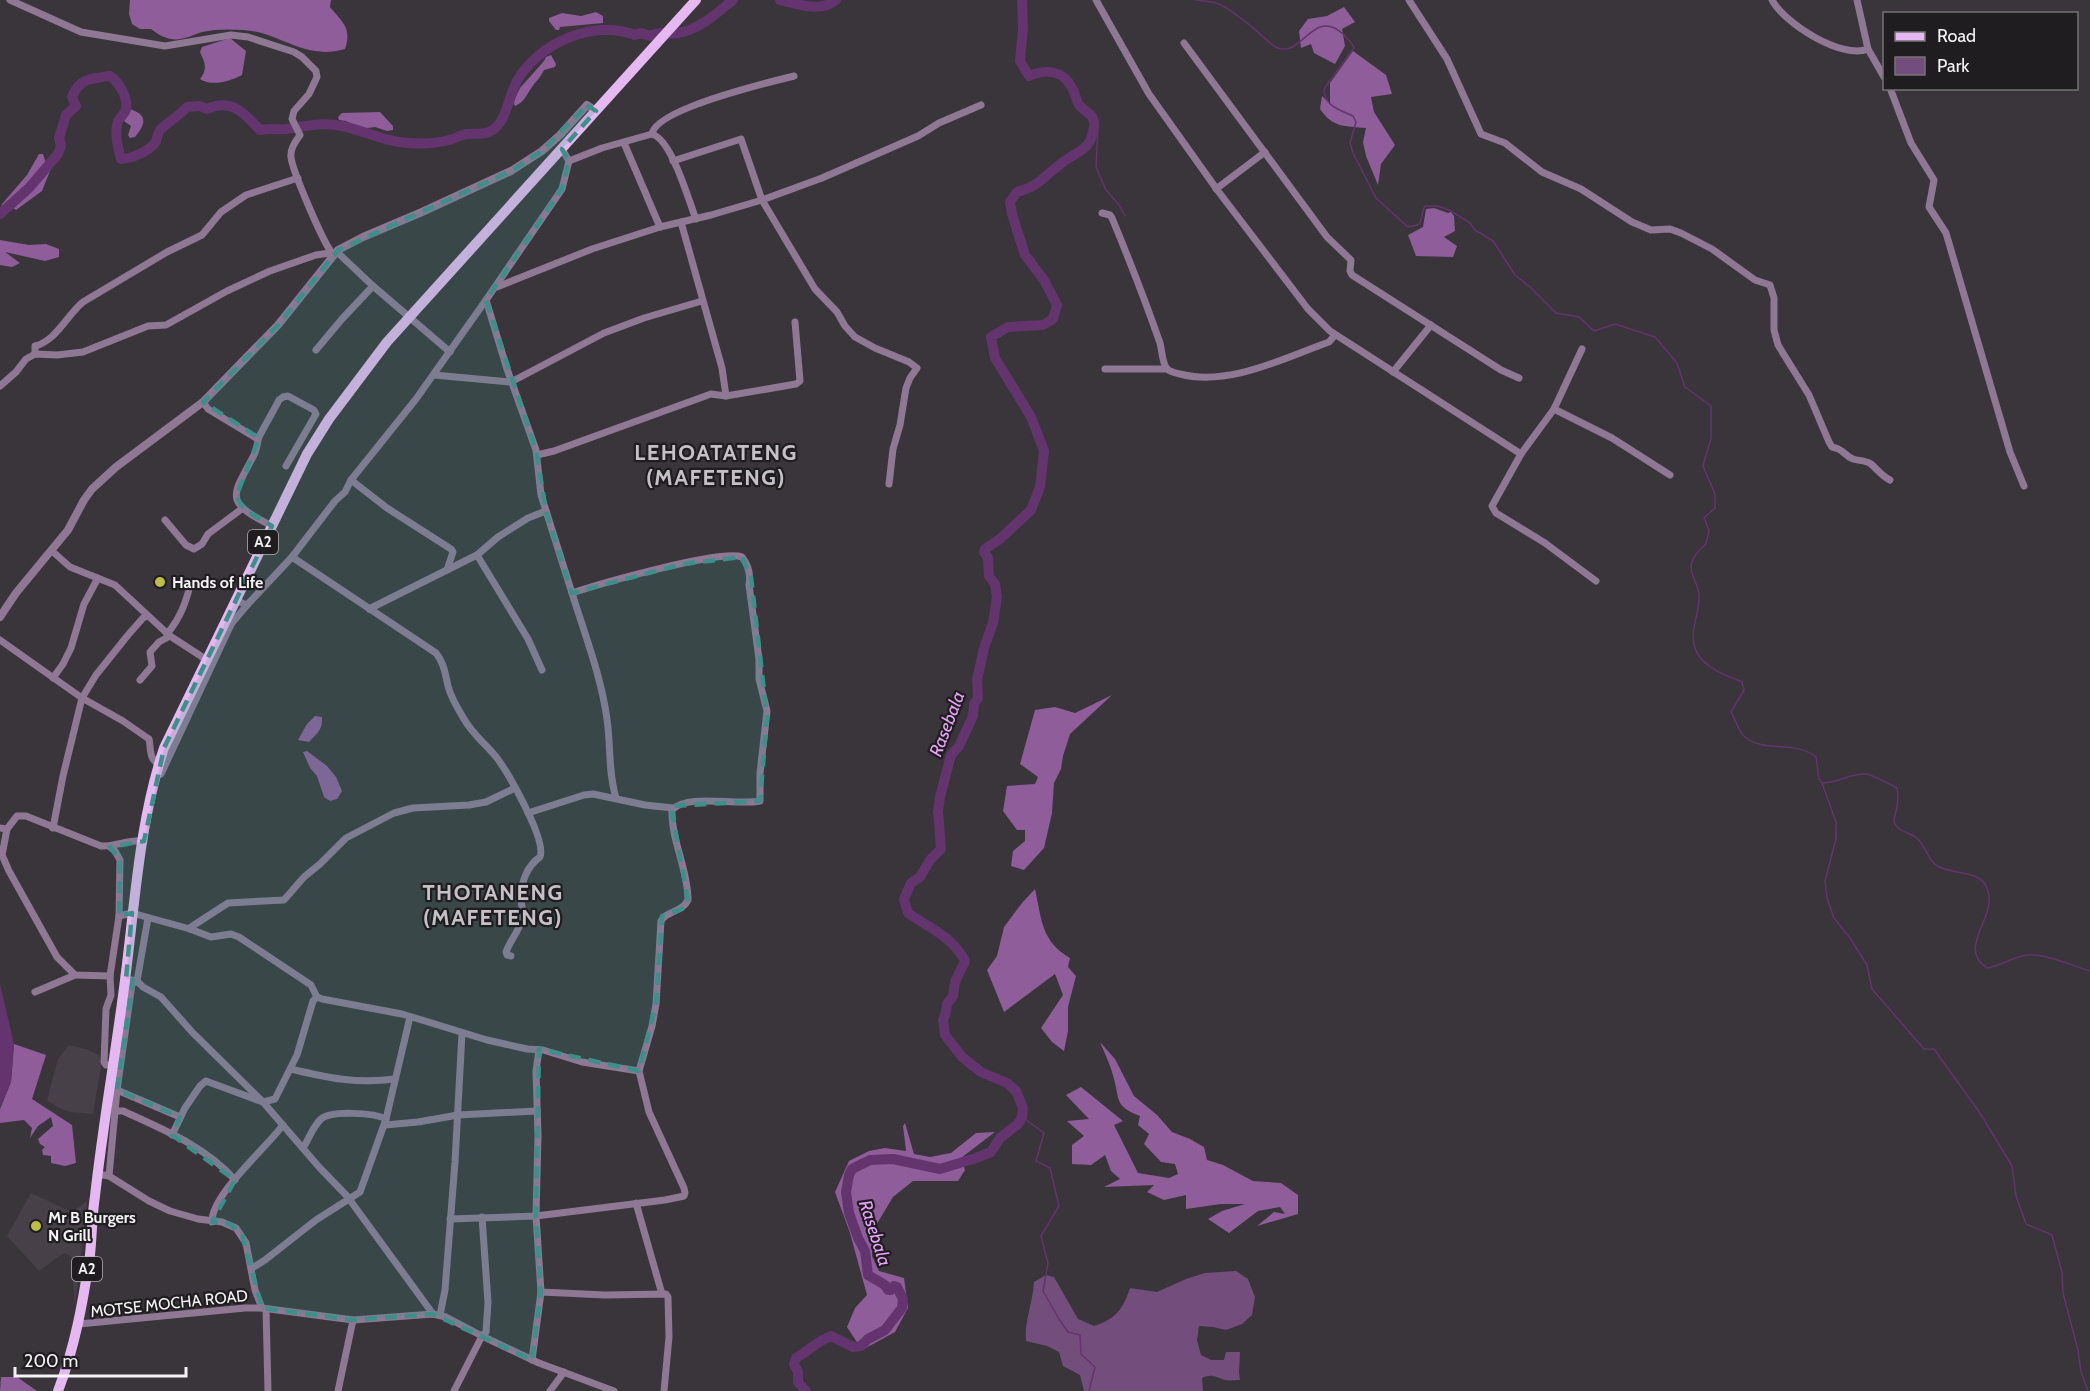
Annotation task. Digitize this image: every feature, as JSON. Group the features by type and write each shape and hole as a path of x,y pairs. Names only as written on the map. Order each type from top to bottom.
{"main road":[{"name":"A2","path":"58,1391 79,1324 113,1065 131,980 132,913 155,779 164,748 307,454 329,419 387,342 696,0"}],"street":[{"path":"10,0 81,32 165,46 219,36 248,37 302,57 316,71 317,77 309,94 294,111 292,118 300,135 291,156 298,178 335,252 450,352"},
{"path":"1096,0 1149,94 1216,189 1308,309 1335,334 1521,454"},
{"path":"1409,0 1447,59 1481,134 1504,143 1542,172 1581,189 1632,222 1652,230 1670,229 1681,233 1713,249 1755,280 1770,285 1774,298 1774,330 1778,345 1809,395 1828,442 1832,447 1843,450 1853,459 1871,464 1890,480"},
{"path":"1772,0 1777,10 1797,27 1826,44 1857,52 1868,49"},
{"path":"1857,0 1868,49 1883,75"},
{"path":"1184,43 1327,237 1351,260 1352,275 1501,370 1519,378"},
{"path":"569,161 602,148 652,134 656,126 696,104 750,86 794,76"},
{"path":"1891,90 1911,143 1934,180 1929,207 1946,233 2010,452 2024,486"},
{"path":"0,386 35,354 57,355 82,352 148,326 166,325 227,291 270,271 316,255 335,252 363,237 511,171 542,151 587,105 596,111"},
{"path":"497,287 552,264 660,227 762,200 839,172 981,105"},
{"path":"652,134 661,139 673,161 696,219"},
{"path":"673,161 741,139 762,200 814,289 837,312 855,337 909,362 917,369 906,388 900,425 893,449 889,484"},
{"path":"624,143 660,227"},
{"path":"155,779 158,778 232,623 292,557 335,501 345,492 351,480 434,375 497,287 562,189 569,161 562,149"},
{"path":"1216,189 1265,152"},
{"path":"35,354 35,346 44,344 61,327 72,311 83,302 167,252 202,235 221,212 246,195 298,178"},
{"path":"1102,213 1110,214 1112,218 1149,310 1167,369"},
{"path":"681,222 722,368 726,396"},
{"path":"0,617 16,593 68,530 92,489 116,467 203,402 278,325 335,252"},
{"path":"316,350 373,286"},
{"path":"486,300 537,455 546,511 601,684 608,726 609,761 616,798"},
{"path":"434,375 512,382 604,333 644,318 702,301"},
{"path":"537,455 649,417 696,398 711,394 726,396 792,386 800,381 795,322"},
{"path":"1393,372 1431,325"},
{"path":"1105,369 1167,369 1193,378 1227,376 1329,342 1335,334"},
{"path":"1582,349 1554,409 1521,454 1492,506 1497,513 1545,543 1596,581"},
{"path":"272,526 243,508 236,496 236,488 279,400 288,396 314,410 316,417 286,466"},
{"path":"203,402 208,409 258,439"},
{"path":"1554,409 1612,438 1670,476"},
{"path":"351,480 387,508 451,549 453,552 447,570"},
{"path":"165,520 186,545 194,549 202,544 208,534 243,508"},
{"path":"369,609 477,555 518,524 546,511"},
{"path":"52,551 70,567 116,585 169,635 207,660"},
{"path":"477,555 528,639 542,670"},
{"path":"450,1219 536,1216 679,1198 685,1193 649,1112 639,1071 656,1004 661,921 667,914 682,909 688,900 672,812 679,804 692,802 760,801 760,773 767,711 759,679 759,659 749,585 751,577 742,557 737,555 640,574 573,593"},
{"path":"292,557 435,652 441,660 448,687 465,722 498,759 515,788 536,830 542,852 526,873 521,898 522,921 506,952 511,956"},
{"path":"52,678 70,648 84,604 98,578"},
{"path":"140,680 152,666 150,657 152,649 169,635 175,625 188,600 191,582"},
{"path":"235,600 247,605"},
{"path":"53,828 82,698 96,675 147,616"},
{"path":"0,640 52,678 148,739 154,763 159,764"},
{"path":"190,929 228,903 284,900 304,877 346,838 394,813 413,807 469,806 486,802 515,788"},
{"path":"528,813 584,795 604,795 645,805 674,808"},
{"path":"75,975 57,957 2,855 3,829 17,816 26,816 92,844 110,847 119,857 119,916 110,976 111,995 106,1009 103,1051 106,1065 113,1065"},
{"path":"110,847 115,843 144,841"},
{"path":"119,916 132,913 210,937 231,934 239,937 311,985 317,997 332,1002 410,1017 462,1033 593,1065 639,1071"},
{"path":"110,1176 117,1090 131,980 148,918"},
{"path":"35,992 75,975 110,976"},
{"path":"131,980 160,997 263,1102 341,1189 437,1314 532,1360 614,1391"},
{"path":"172,1135 180,1117 200,1086 206,1081 263,1102 275,1099 297,1054 313,1001 317,997"},
{"path":"252,1268 316,1220 360,1192 386,1122 410,1017"},
{"path":"437,1314 445,1290 462,1033"},
{"path":"532,1360 541,1292 536,1216 536,1071 539,1050"},
{"path":"291,1068 354,1082 382,1082 395,1079"},
{"path":"117,1090 180,1117"},
{"path":"115,1111 123,1111 172,1135 208,1156 235,1180"},
{"path":"303,1148 318,1121 329,1114 378,1116 386,1122 418,1122 458,1115 537,1111"},
{"path":"212,1222 216,1207 235,1180 283,1125"},
{"name":"MOTSE MOCHA ROAD","path":"98,1174 110,1176 149,1201 170,1211 212,1222 230,1224 242,1235 246,1243 255,1290 264,1308"},
{"path":"636,1203 662,1294"},
{"path":"454,1391 486,1332 488,1319 482,1218"},
{"path":"541,1292 605,1295 666,1294 669,1327 664,1391"},
{"path":"264,1308 268,1391"},
{"name":"MOTSE MOCHA ROAD","path":"79,1324 218,1310 264,1308 353,1320 437,1314"},
{"path":"338,1391 353,1320"},
{"path":"550,1391 564,1372"}],"highlighted area":[{"path":"587,105 596,111 562,149 569,161 562,189 486,300 536,450 546,511 572,593 683,564 742,557 751,577 767,717 760,801 671,806 688,900 682,909 662,916 656,1004 639,1071 539,1049 536,1216 541,1292 532,1360 433,1314 353,1320 262,1308 242,1235 230,1224 212,1222 235,1180 172,1135 180,1117 117,1090 133,980 126,979 132,913 119,916 120,860 110,847 144,841 164,748 272,526 246,511 236,497 259,438 203,402 278,325 338,250 511,171 542,151"}],"shaded area":[{"path":"130,0 331,0 330,7 347,31 347,42 345,49 330,52 317,51 304,49 257,32 233,29 207,31 171,39 151,29 140,29 132,24 129,14"},
{"path":"1344,7 1355,22 1342,29 1345,46 1335,64 1314,53 1311,44 1301,48 1299,31 1308,19 1327,16"},
{"path":"596,12 603,16 603,23 560,27 556,30 549,21 549,18 562,13 581,16"},
{"path":"230,38 246,51 242,75 215,83 200,79 205,69 200,52 202,47"},
{"path":"1353,51 1386,75 1392,94 1371,97 1374,112 1395,145 1381,164 1378,185 1363,142 1366,128 1335,123 1320,109 1322,96 1330,104 1330,83"},
{"path":"551,55 556,64 555,67 544,70 523,100 515,106 513,102 520,88 546,57"},
{"path":"130,109 140,114 143,124 135,137 130,138 128,135 131,126 124,121"},
{"path":"380,112 393,126 393,130 387,131 375,127 360,129 346,121 339,120 338,117 342,113"},
{"path":"39,154 43,154 46,163 52,166 42,191 16,210 12,202 0,211 2,204 27,175"},
{"path":"1434,208 1451,212 1454,216 1455,231 1444,237 1457,246 1453,257 1416,256 1408,235 1423,227 1426,209"},
{"path":"0,240 29,245 46,244 59,249 59,257 45,261 5,252 20,263 12,267 0,265"},
{"path":"1112,695 1070,734 1061,769 1054,783 1052,813 1044,848 1024,870 1011,866 1013,851 1025,841 1025,830 1017,830 1003,811 1007,786 1035,784 1038,777 1020,764 1035,710 1055,707 1075,713"},
{"path":"315,716 322,717 319,731 309,742 298,740 307,724"},
{"path":"307,751 327,766 336,777 342,791 337,799 330,801 324,797 317,776 310,768 303,752"},
{"path":"1035,889 1044,929 1053,944 1070,958 1068,967 1076,976 1068,1007 1068,1031 1064,1051 1052,1042 1041,1028 1063,995 1055,974 1004,1012 987,970 997,956 1004,927"},
{"path":"0,984 14,1044 11,1082 0,1107"},
{"path":"1100,1042 1115,1059 1134,1096 1157,1115 1172,1132 1204,1147 1207,1160 1223,1165 1253,1181 1281,1183 1298,1195 1298,1214 1257,1226 1274,1212 1285,1214 1280,1207 1258,1211 1229,1233 1208,1219 1222,1211 1245,1204 1221,1204 1186,1209 1186,1195 1164,1200 1147,1192 1154,1185 1104,1187 1120,1179 1111,1171 1105,1155 1091,1165 1072,1164 1072,1145 1084,1136 1067,1121 1089,1119 1066,1095 1081,1087 1123,1121 1114,1125 1138,1173 1169,1178 1178,1174 1175,1164 1161,1162 1144,1144 1149,1134 1138,1125 1140,1116 1122,1106"},
{"path":"14,1044 46,1055 32,1099 72,1125 76,1163 65,1166 51,1163 51,1156 43,1155 42,1150 45,1147 38,1139 53,1126 51,1117 38,1126 30,1138 32,1128 24,1120 0,1123 0,1109 11,1082"},
{"path":"69,1045 99,1055 101,1066 93,1114 70,1112 47,1100 58,1059"},
{"path":"905,1123 914,1154 930,1157 951,1153 976,1133 995,1132 961,1158 965,1170 958,1181 913,1181 893,1197 875,1227 872,1256 879,1271 904,1278 908,1308 895,1332 862,1350 847,1327 855,1308 867,1295 850,1233 835,1192 849,1161 869,1151 885,1148 906,1151 903,1126"},
{"path":"31,1193 72,1212 87,1201 75,1305 71,1256 64,1253 39,1271 7,1236"},
{"path":"1,1377 17,1377 37,1391 0,1391"}],"green space":[{"path":"1236,1271 1248,1279 1255,1297 1252,1315 1242,1324 1226,1330 1199,1326 1197,1340 1201,1355 1211,1360 1224,1360 1226,1352 1240,1352 1240,1380 1208,1376 1202,1378 1203,1391 1084,1391 1080,1375 1063,1366 1059,1352 1047,1346 1026,1341 1026,1327 1034,1282 1046,1275 1054,1277 1078,1319 1094,1326 1108,1320 1118,1312 1130,1288 1157,1292 1205,1273"}],"waterway":[{"path":"0,214 29,188 58,154 61,146 59,138 66,115 76,106 72,97 78,86 87,80 110,76 120,86 124,95 126,109 118,121 116,130 121,159 135,156 149,149 155,143 161,129 187,107 200,106 207,109 216,106 231,106 243,113 260,130 328,124 399,142 437,142 466,134 486,133 495,128 500,123 514,87 526,67 553,46 569,38 602,30 635,35 641,33 650,36 658,33 686,31 707,20 733,0"},
{"path":"780,0 816,7 836,0"},
{"name":"Rasebala","path":"806,1391 798,1382 798,1372 794,1364 796,1358 831,1336 853,1347 861,1346 868,1339 885,1330 902,1308 903,1299 897,1287 894,1286 888,1290 885,1285 868,1275 865,1251 849,1213 846,1192 852,1169 870,1160 893,1159 940,1169 976,1158 991,1152 1000,1138 1018,1124 1022,1117 1023,1108 1016,1091 1007,1083 981,1072 962,1057 945,1035 943,1020 947,1004 953,996 955,982 965,961 954,945 940,933 908,913 904,899 911,883 920,877 930,860 941,849 938,811 940,797 951,755 959,746 973,716 974,704 978,698 977,680 984,648 993,623 997,597 995,584 989,576 988,558 984,552 1031,510 1040,487 1044,451 1031,417 995,358 991,337 1008,327 1043,325 1053,319 1057,305 1044,280 1025,255 1010,202 1017,192 1037,183 1083,149 1090,140 1094,126 1091,116 1079,105 1072,88 1064,78 1059,74 1048,72 1029,76 1020,61 1023,28 1022,0"},
{"path":"1196,0 1213,2 1225,7 1278,48 1286,49 1294,46 1316,29 1324,26 1333,27 1343,34 1354,48 1324,89 1325,95 1330,103 1353,116 1356,122 1350,143 1376,198 1408,227 1418,225 1425,206 1438,206 1470,223 1475,230 1493,241 1515,275 1556,313 1579,317 1594,331 1615,324 1655,337 1677,363 1685,387 1711,406 1711,438 1703,466 1715,494 1715,508 1704,518 1709,530 1706,544 1694,557 1691,566 1699,597 1693,634 1695,649 1707,665 1742,682 1744,690 1731,712 1741,732 1753,742 1799,749 1816,757 1819,779 1822,783 1866,774 1897,788 1898,802 1894,820 1897,827 1918,839 1937,866 1969,874 1982,881 1987,887 1989,906 1976,944 1979,961 1987,968 2022,956 2034,955 2090,971"},
{"path":"1095,124 1098,128 1096,167 1106,190 1125,216"},
{"path":"1822,783 1836,822 1836,839 1825,881 1827,898 1834,918 1867,965 1872,989 1924,1049 1934,1049 1980,1113 2012,1166 2016,1196 2026,1224 2052,1235 2062,1272 2063,1293 2078,1350 2081,1372 2088,1391"},
{"path":"1022,1117 1044,1133 1036,1161 1050,1168 1059,1206 1041,1236 1048,1263 1043,1291 1068,1332 1080,1335 1081,1354 1095,1367 1089,1391"}],"place":[{"name":"Hands of Life","path":"160,582"},
{"name":"Mr B Burgers N Grill","path":"36,1226"}],"district":[{"name":"LEHOATATENG (MAFETENG)","path":"716,464"},
{"name":"THOTANENG (MAFETENG)","path":"493,904"}]}
